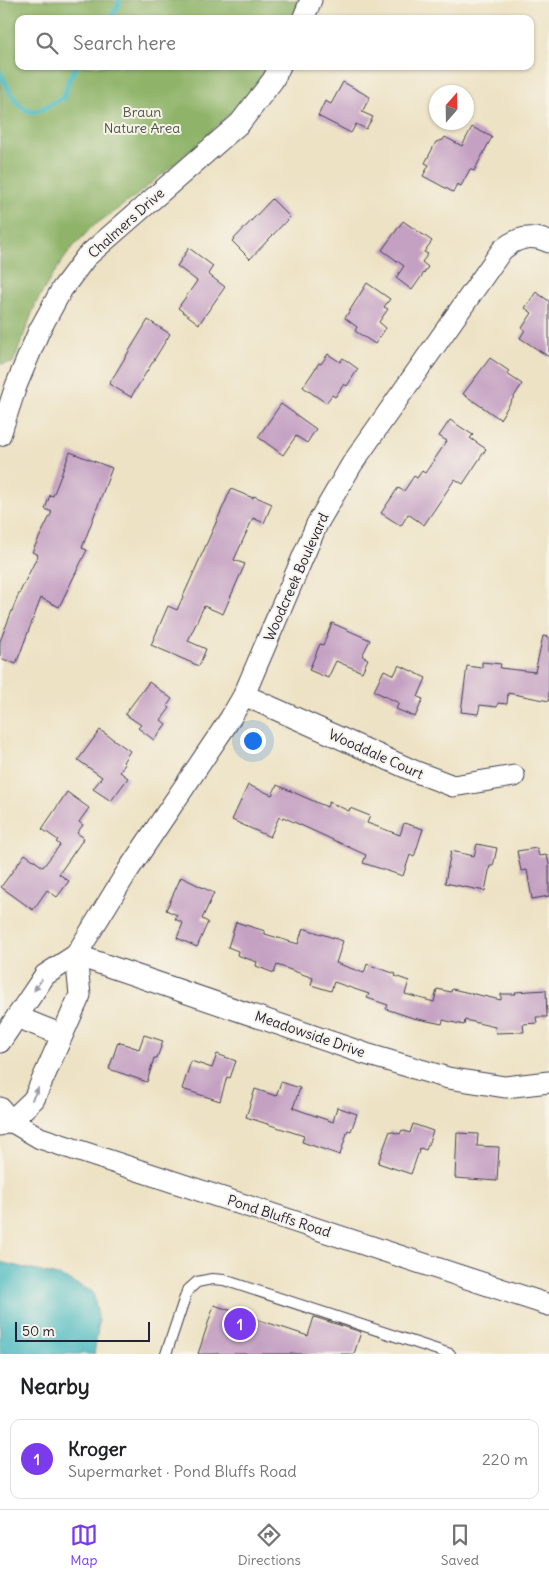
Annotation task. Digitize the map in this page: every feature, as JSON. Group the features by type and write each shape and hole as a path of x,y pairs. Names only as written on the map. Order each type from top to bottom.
{"street":[{"path":"305,15 311,0"},
{"name":"Chalmers Drive","path":"0,435 16,386 39,331 62,289 86,257 240,123 278,70"},
{"name":"Woodcreek Boulevard","path":"0,1042 45,975 76,955 127,872 230,719 244,695 318,524 352,464 502,250 512,242 523,237 536,237 549,242"},
{"name":"Wooddale Court","path":"244,695 453,786 514,776"},
{"path":"4,1118 34,1099 80,995 76,955"},
{"name":"Meadowside Drive","path":"76,955 366,1054 448,1078 505,1086 549,1082"},
{"path":"17,1017 62,1035"},
{"name":"Pond Bluffs Road","path":"4,1118 40,1138 549,1304"}],"lane":[{"path":"166,1354 187,1291 197,1282 224,1280 450,1354"}],"green space":[{"name":"Braun Nature Area","path":"0,0 301,0 295,15 15,15 15,70 265,70 252,91 222,121 177,162 133,198 92,227 71,249 36,303 13,363 0,363"}],"water":[{"path":"0,1262 62,1277 93,1292 99,1321 94,1354 0,1354"}],"building":[{"path":"343,82 370,97 362,112 373,117 366,129 356,124 351,133 318,116 325,101 331,104"},
{"path":"474,128 492,137 474,171 470,169 461,186 457,184 453,192 423,176 429,165 425,163 436,142 443,140 445,137 462,146 470,130 474,130"},
{"path":"272,199 290,217 250,259 232,241"},
{"path":"403,221 432,241 424,252 428,254 422,262 428,267 412,290 396,278 404,266 382,250"},
{"path":"189,248 213,266 208,274 225,287 199,324 178,308 197,281 177,266"},
{"path":"367,283 390,299 384,307 388,309 379,322 386,328 375,344 355,331 357,327 345,318"},
{"path":"536,292 549,301 549,357 520,338 525,330 522,328 532,313 525,308"},
{"path":"148,320 170,334 131,397 109,384"},
{"path":"328,354 340,362 343,358 358,369 347,386 344,384 335,397 332,395 326,403 303,387 319,363 321,364"},
{"path":"490,358 509,371 507,374 522,384 500,419 463,394"},
{"path":"281,404 316,429 307,443 296,436 283,455 258,437"},
{"path":"450,420 473,435 470,438 486,449 463,484 455,479 424,525 408,514 401,526 381,513 398,488 404,491 414,476 417,478 422,471 425,473 447,441 439,436"},
{"path":"70,452 112,468 82,548 87,550 59,607 41,598 16,664 0,658 0,641 18,596 38,555 32,552 52,512 45,509 50,495 53,496"},
{"path":"231,489 272,504 264,523 253,518 234,560 245,564 223,614 204,606 188,641 206,649 199,666 151,645 168,606 177,610"},
{"path":"332,623 370,640 362,656 368,659 362,672 336,661 328,678 309,670 320,644 323,645"},
{"path":"543,636 549,637 549,701 508,693 507,704 498,703 497,707 480,705 478,714 461,712 467,666 482,668 482,662 501,664 500,668 535,672"},
{"path":"399,665 426,678 418,697 423,699 415,717 396,709 399,703 374,691 384,670 394,675"},
{"path":"149,682 172,699 167,706 170,708 161,720 166,724 154,740 138,728 141,725 125,714"},
{"path":"100,730 130,751 123,762 125,764 120,772 128,778 111,801 93,789 102,777 78,760"},
{"path":"248,785 272,795 277,785 327,807 329,802 349,811 350,808 370,816 367,823 400,835 404,823 423,829 414,857 410,855 403,876 363,863 366,855 283,817 282,819 279,817 270,837 232,820"},
{"path":"67,792 89,808 79,822 83,825 77,833 84,838 59,874 69,881 57,897 47,890 33,910 1,887 25,854 43,867 60,845 56,842 58,840 42,829"},
{"path":"477,844 497,848 493,866 490,866 485,891 445,883 451,851 474,856"},
{"path":"537,848 539,856 547,855 549,864 549,896 532,899 527,870 521,871 517,851"},
{"path":"181,877 214,893 202,919 208,922 197,947 177,938 183,923 175,919 177,915 166,910"},
{"path":"236,922 265,931 265,934 298,944 303,928 343,941 336,963 364,973 367,964 396,974 395,976 409,981 405,994 434,1002 437,989 451,992 452,989 501,1000 501,994 546,990 547,1017 536,1017 537,1023 523,1024 524,1032 496,1033 495,1027 465,1020 464,1025 443,1020 442,1024 413,1018 386,1009 388,1005 367,998 369,994 334,982 331,991 311,985 313,978 277,965 274,973 256,966 257,962 237,955 238,951 228,947"},
{"path":"144,1035 163,1041 157,1058 154,1058 147,1082 109,1069 118,1042 139,1049"},
{"path":"217,1054 236,1061 230,1078 227,1077 220,1101 182,1089 191,1061 212,1068"},
{"path":"281,1082 300,1088 293,1108 333,1122 337,1107 357,1114 351,1131 348,1130 340,1155 302,1142 304,1136 246,1117 255,1089 276,1096"},
{"path":"413,1124 433,1131 426,1150 420,1148 411,1174 378,1163 390,1131 400,1134 402,1130 410,1133"},
{"path":"457,1133 478,1134 477,1146 499,1147 497,1181 455,1178"},
{"path":"214,1305 308,1336 314,1317 361,1332 354,1354 198,1354"}],"waterway":[{"path":"112,15 119,0"},
{"path":"0,73 20,105 32,111 42,109 64,98 69,79 75,70"}],"place":[{"name":"Kroger","path":"240,1324"}]}
